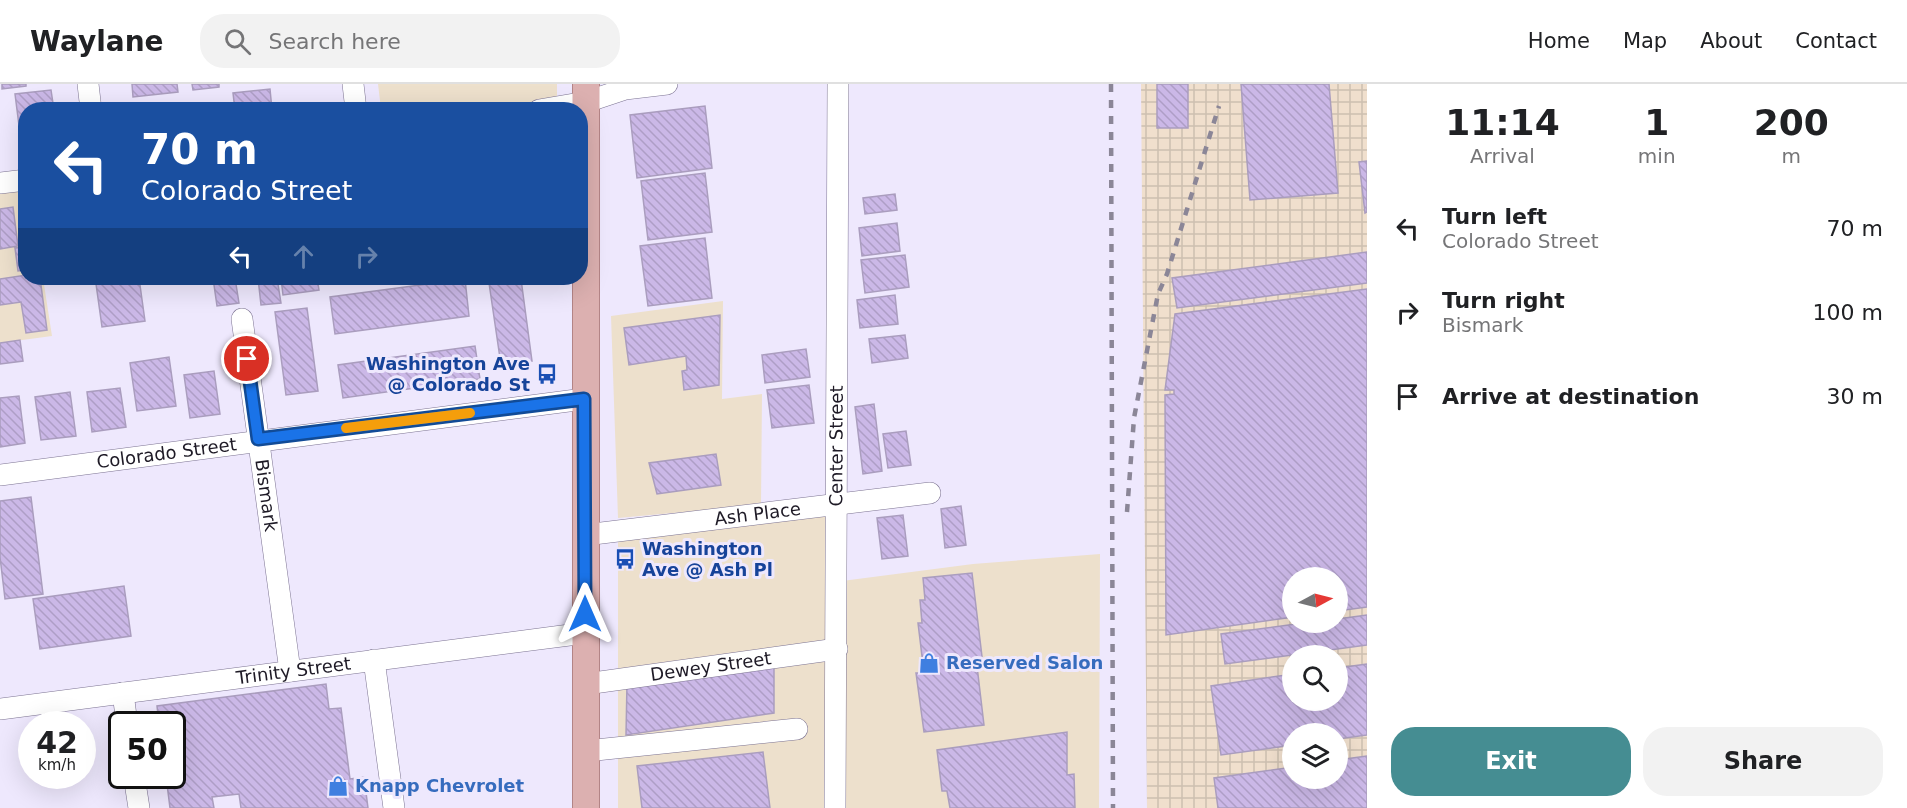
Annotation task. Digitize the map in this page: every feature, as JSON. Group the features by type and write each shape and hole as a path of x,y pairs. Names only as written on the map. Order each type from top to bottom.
{"main road":[{"path":"585,285 586,808"}],"street":[{"path":"88,84 91,102"},
{"path":"353,84 355,102"},
{"path":"561,102 586,93 667,84"},
{"name":"Center Street","path":"835,808 838,84"},
{"path":"0,183 18,181"},
{"name":"Bismark","path":"242,319 290,671"},
{"name":"Colorado Street","path":"0,475 258,439 584,399"},
{"name":"Ash Place","path":"585,535 930,493"},
{"name":"Trinity Street","path":"0,709 585,633"},
{"name":"Dewey Street","path":"586,684 837,649"},
{"path":"374,660 394,808"},
{"path":"123,693 125,711"},
{"path":"586,752 797,729"},
{"path":"136,789 139,808"}],"shaded area":[{"path":"378,84 557,84 557,102 380,102"},
{"path":"1141,84 1367,84 1367,808 1147,808"},
{"path":"18,190 18,285 44,285 52,336 0,343 0,193"},
{"path":"723,301 722,399 762,394 761,505 618,518 611,316"},
{"path":"829,512 830,808 618,808 618,537"},
{"path":"1100,554 1099,808 843,808 842,581 973,564"}],"building":[{"path":"2,84 26,84 26,86 2,89"},
{"path":"132,84 177,84 178,92 133,97"},
{"path":"192,84 219,84 219,87 193,90"},
{"path":"1157,84 1188,84 1188,128 1157,128"},
{"path":"1241,84 1329,84 1338,193 1250,200"},
{"path":"270,89 271,102 234,102 233,93"},
{"path":"51,90 53,102 18,102 18,118 15,94"},
{"path":"705,106 712,168 637,178 630,115"},
{"path":"1367,161 1367,212 1365,213 1359,162"},
{"path":"705,173 712,232 648,240 641,181"},
{"path":"895,194 897,210 865,214 863,198"},
{"path":"13,207 18,246 0,249 0,209"},
{"path":"897,223 900,251 862,256 859,228"},
{"path":"705,238 712,298 648,306 640,246"},
{"path":"15,248 18,248 18,271"},
{"path":"1367,252 1367,283 1177,308 1172,278"},
{"path":"905,255 909,287 865,293 861,260"},
{"path":"18,276 18,285 41,285 47,330 26,333 21,302 0,305 0,279"},
{"path":"96,285 140,285 145,321 102,327"},
{"path":"214,285 236,285 239,303 217,306"},
{"path":"259,285 278,285 281,303 261,305"},
{"path":"282,285 318,285 319,290 283,295"},
{"path":"420,285 466,285 469,316 335,334 330,297"},
{"path":"489,285 522,285 532,361 501,365"},
{"path":"1367,289 1367,607 1348,610 1348,567 1282,567 1282,619 1166,635 1165,395 1174,394 1174,390 1165,390 1175,314"},
{"path":"895,295 898,324 860,328 857,300"},
{"path":"307,308 318,391 286,395 275,312"},
{"path":"720,315 719,385 684,390 682,371 687,370 686,356 629,365 624,328"},
{"path":"905,335 908,358 872,363 869,339"},
{"path":"20,340 23,361 0,364 0,343"},
{"path":"475,346 480,379 343,398 338,365"},
{"path":"806,349 810,377 765,383 762,355"},
{"path":"169,357 176,406 137,411 130,363"},
{"path":"214,371 220,414 190,418 184,375"},
{"path":"809,385 814,423 772,428 767,390"},
{"path":"120,388 126,427 92,432 87,392"},
{"path":"70,392 76,436 41,440 35,397"},
{"path":"19,396 25,443 0,447 0,398"},
{"path":"874,404 882,471 863,474 855,407"},
{"path":"906,431 911,465 888,468 883,434"},
{"path":"716,454 721,485 657,494 649,463"},
{"path":"31,497 43,594 5,599 0,557 0,501"},
{"path":"961,506 966,545 945,548 941,509"},
{"path":"903,515 908,556 882,559 877,518"},
{"path":"972,573 983,665 977,666 984,725 924,732 916,673 924,673 918,623 922,623 920,600 925,600 923,578"},
{"path":"124,586 131,636 40,649 33,599"},
{"path":"1367,615 1367,645 1348,648 1348,645 1282,645 1282,656 1225,664 1221,634 1282,626 1282,633 1348,633 1348,618"},
{"path":"774,664 774,713 626,735 627,683"},
{"path":"1367,664 1367,735 1348,738 1348,723 1282,723 1282,747 1221,755 1211,686 1282,676 1282,711 1348,711 1348,667"},
{"path":"326,684 329,709 341,708 350,779 364,777 368,808 241,808 239,794 212,797 214,808 170,808 168,789 186,789 186,711 158,711 157,706"},
{"path":"1067,732 1067,775 1074,774 1075,808 950,808 947,791 942,791 937,750"},
{"path":"763,752 770,808 642,808 637,766"},
{"path":"1367,756 1367,808 1218,808 1214,778 1282,769 1282,789 1348,789 1348,759"}],"railway":[{"path":"1111,84 1113,808"},
{"path":"1127,512 1134,418 1158,294 1167,274 1219,106"}],"slow traffic":[{"path":"346,428 470,413"}],"place":[{"name":"Washington Ave @ Colorado St","path":"547,374"},
{"name":"Washington Ave @ Ash Pl","path":"625,559"},
{"name":"Reserved Salon","path":"929,663"},
{"name":"Knapp Chevrolet","path":"338,786"}],"route":[{"path":"247,359 258,439 584,399 585,614"}]}
